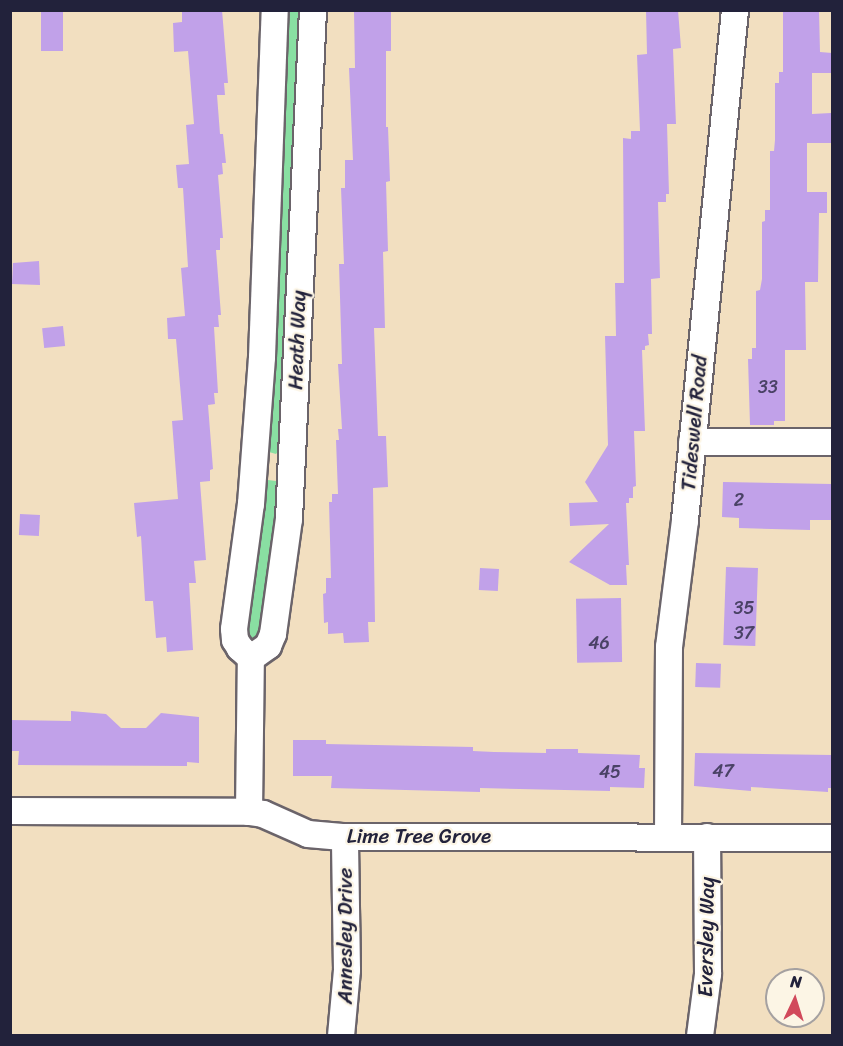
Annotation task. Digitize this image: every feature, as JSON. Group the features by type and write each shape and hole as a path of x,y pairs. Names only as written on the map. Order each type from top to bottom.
{"street":[{"name":"Heath Way","path":"275,10 262,357 248,540 234,629 235,640 251,658 268,646 273,634 284,562 292,468 313,10"},
{"name":"Tideswell Road","path":"668,837 669,647 735,10"},
{"path":"692,442 832,442"},
{"path":"254,466 292,468"},
{"path":"249,812 251,658"},
{"name":"Lime Tree Grove","path":"10,811 249,812 263,814 308,834 345,837 832,838"},
{"name":"Annesley Drive","path":"341,1035 347,970 345,837"},
{"name":"Eversley Way","path":"700,1035 708,974 706,837"}],"green space":[{"path":"284,11 301,11 284,404 281,448 276,454 269,452 266,448"},
{"path":"276,481 278,485 276,525 261,637 256,645 243,637 264,482"}],"building":[{"path":"41,10 63,10 63,51 41,51"},
{"path":"182,10 222,10 228,83 224,83 225,95 217,95 220,134 223,134 226,163 222,163 223,174 218,175 223,238 220,238 220,250 216,250 221,315 218,315 219,327 214,327 218,393 214,393 215,404 208,405 213,469 210,470 210,481 200,482 206,560 194,561 196,583 189,583 193,650 167,652 166,637 156,638 153,601 145,601 141,536 137,537 134,503 178,499 172,421 183,420 176,339 168,339 167,318 185,316 181,268 188,267 183,188 178,188 176,165 189,164 186,125 194,124 188,51 174,52 173,23 182,22"},
{"path":"391,10 391,51 386,51 386,127 388,127 390,181 386,182 388,251 383,252 385,328 374,328 378,436 386,436 388,487 373,488 375,622 368,622 369,642 344,643 343,633 328,634 328,622 324,623 323,594 326,593 326,578 331,578 329,502 332,502 332,494 338,494 336,440 339,440 338,429 342,429 338,364 342,364 339,264 344,264 341,188 345,188 345,160 353,160 349,68 355,68 354,11"},
{"path":"646,10 678,10 681,48 673,49 676,124 667,124 669,194 666,194 666,202 658,202 660,278 651,279 652,334 648,334 649,345 642,350 645,431 634,431 636,486 633,487 633,498 629,498 629,503 626,503 629,565 626,565 627,585 610,585 569,562 609,524 570,526 569,503 598,502 585,482 608,445 605,336 616,336 615,283 624,283 623,138 631,139 631,131 640,131 637,55 647,54"},
{"path":"819,10 820,52 832,53 832,73 812,73 812,114 831,113 831,143 807,143 807,192 827,192 827,213 819,213 818,282 805,282 806,350 785,350 785,421 774,421 774,425 750,425 748,359 752,359 752,348 756,348 756,291 760,290 762,279 762,222 765,221 765,210 770,210 770,151 774,151 775,140 775,83 779,83 779,72 783,72 783,12"},
{"path":"39,261 40,285 12,284 13,263"},
{"path":"63,326 65,346 44,348 42,328"},
{"path":"723,482 832,484 832,520 810,520 810,530 739,528 739,518 722,517"},
{"path":"20,514 40,515 39,536 19,535"},
{"path":"726,567 758,568 755,646 723,645"},
{"path":"480,568 499,569 498,591 479,590"},
{"path":"621,598 622,662 577,663 576,599"},
{"path":"696,663 721,664 720,688 695,687"},
{"path":"71,711 106,714 121,728 146,728 161,713 199,717 199,763 187,762 187,766 18,765 19,751 10,751 10,720 71,721"},
{"path":"293,740 326,740 326,744 473,747 473,751 494,752 546,753 546,749 578,749 578,753 640,755 639,768 645,768 644,788 610,787 610,791 480,788 480,792 331,788 332,776 293,776"},
{"path":"695,753 832,755 832,788 828,788 828,792 751,787 751,791 694,786"}]}
